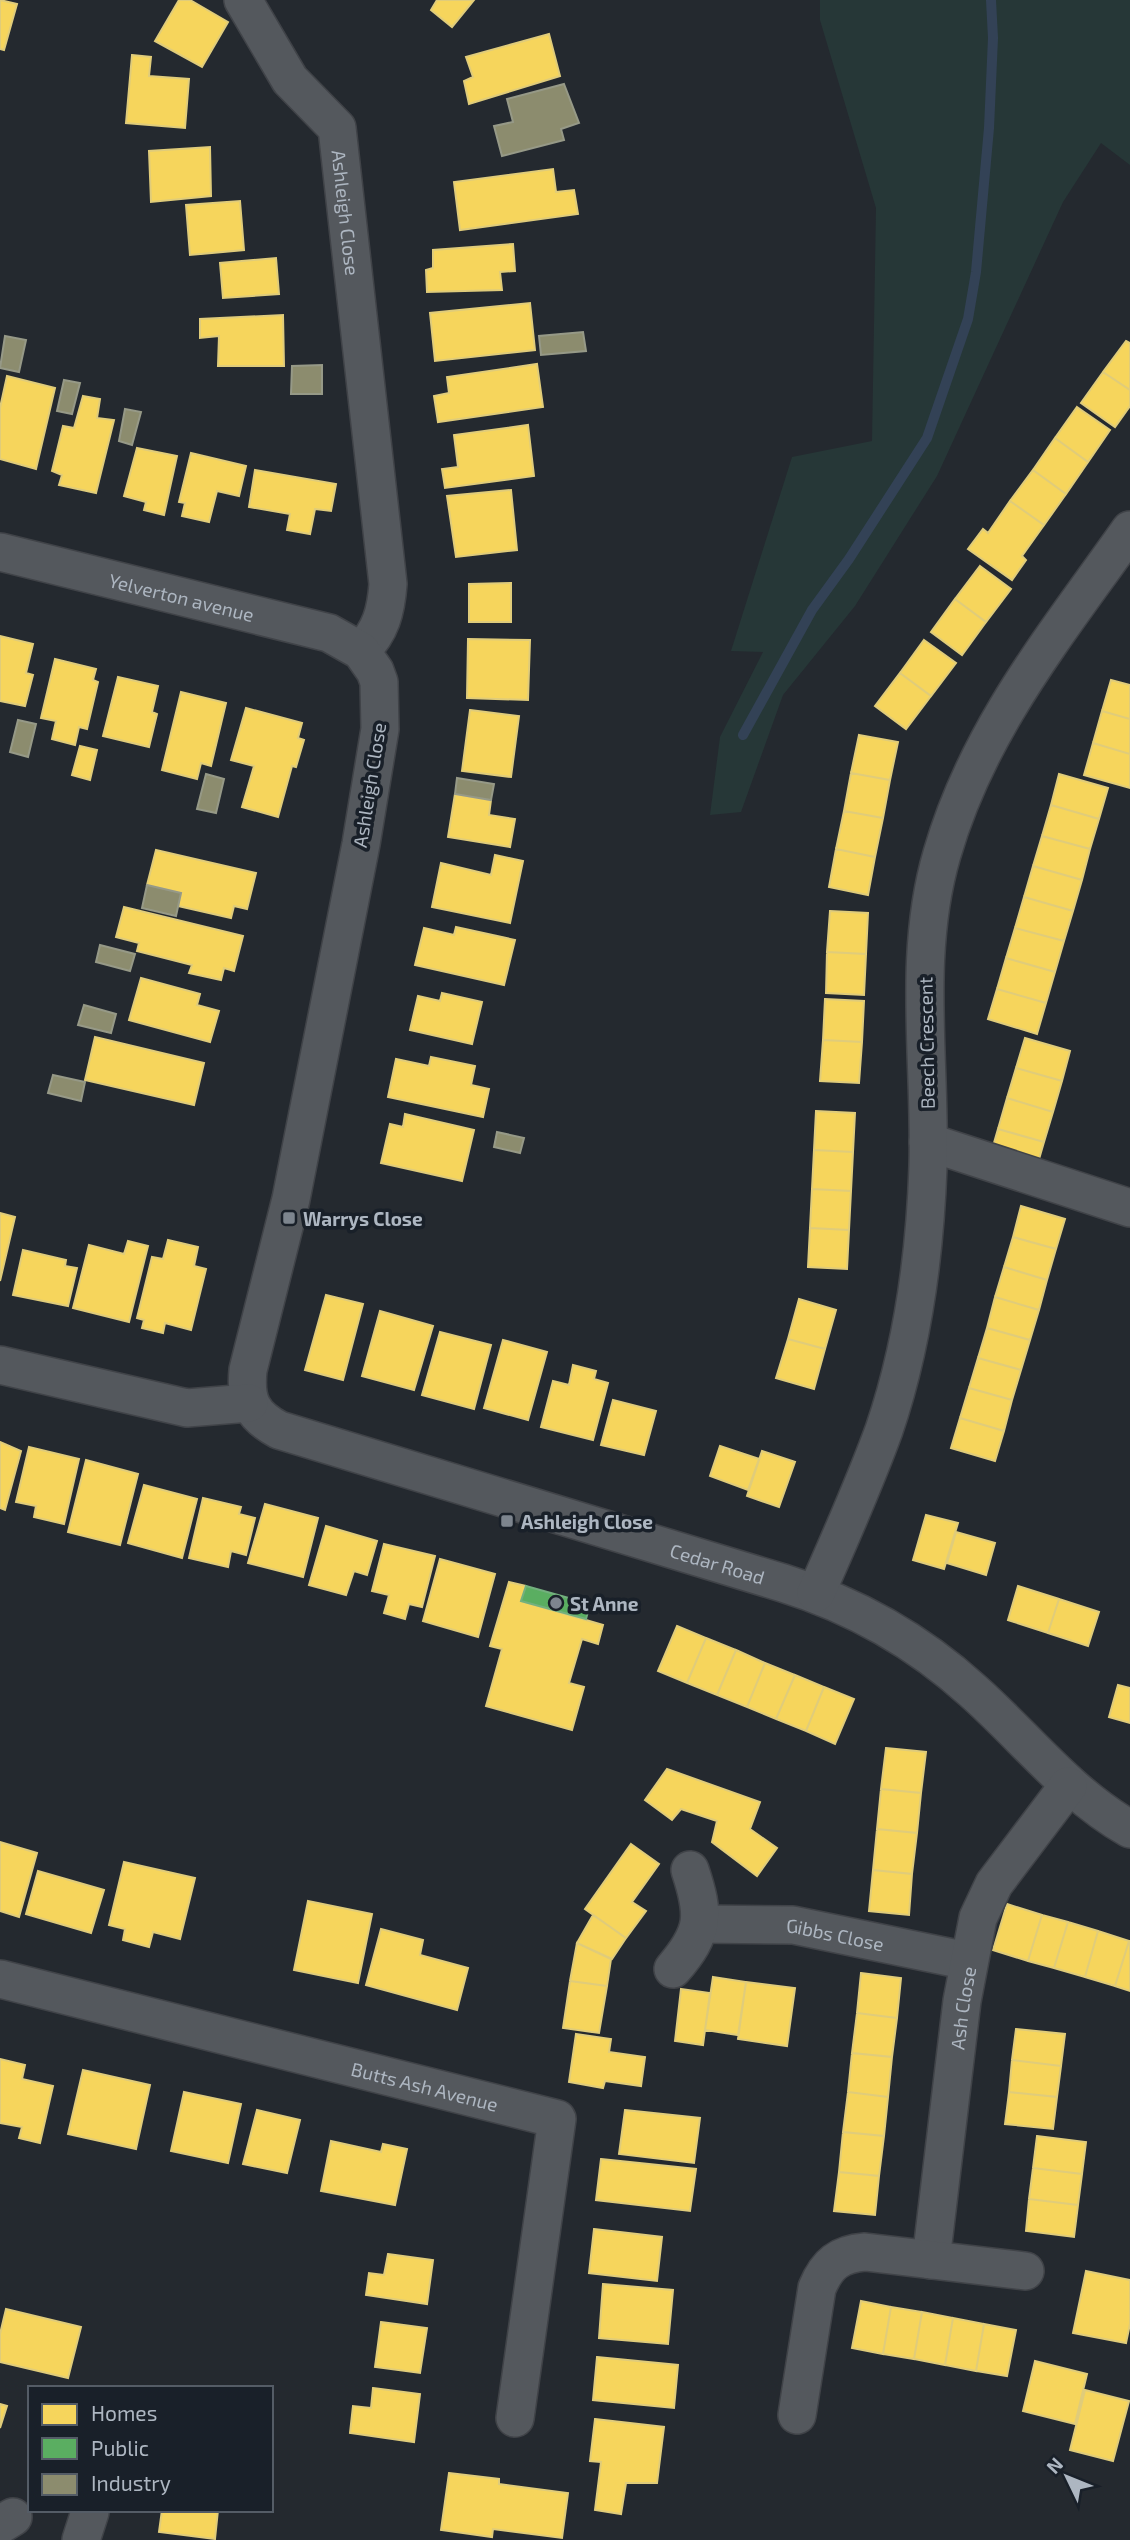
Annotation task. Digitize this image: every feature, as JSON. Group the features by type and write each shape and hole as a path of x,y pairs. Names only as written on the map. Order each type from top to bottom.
{"street":[{"name":"Ashleigh Close","path":"243,0 290,80 337,128 388,583 381,624 373,640 361,651 379,682 380,729 361,844 291,1199 247,1370 248,1403"},
{"name":"Beech Crescent","path":"816,1593 884,1430 906,1350 924,1237 928,1142 924,984 927,927 941,856 972,769 997,722 1130,530"},
{"name":"Yelverton avenue","path":"0,552 329,633 361,651"},
{"path":"928,1142 1130,1208"},
{"path":"0,1365 187,1408 248,1403"},
{"name":"Cedar Road","path":"248,1403 258,1417 279,1430 816,1593 844,1605 924,1651 974,1691 1068,1786 1097,1810 1130,1829"},
{"name":"Ash Close","path":"931,2260 968,1961 978,1918 993,1884 1068,1786"},
{"path":"673,1969 690,1949 700,1924 700,1898 690,1870"},
{"name":"Gibbs Close","path":"700,1924 793,1925 968,1961"},
{"name":"Butts Ash Avenue","path":"0,1979 557,2119 514,2418"},
{"path":"797,2415 817,2288 823,2272 833,2260 847,2253 865,2252 1025,2271"}],"shaded area":[{"path":"820,0 1130,0 1130,165 1101,143 1063,202 937,476 855,606 783,695 741,812 710,815 720,737 763,652 731,651 792,457 872,441 876,208 820,20"}],"building: Homes":[{"path":"0,0 17,4 4,50 0,49"},
{"path":"179,0 190,0 228,22 202,67 155,41"},
{"path":"437,0 474,0 452,27 431,10"},
{"path":"549,34 560,76 469,104 464,81 473,77 466,57"},
{"path":"132,55 151,57 149,76 189,79 185,128 126,123"},
{"path":"210,147 211,196 151,202 149,151"},
{"path":"553,169 556,192 574,190 578,214 460,230 454,182"},
{"path":"240,201 244,250 190,255 186,205"},
{"path":"513,244 515,271 500,272 502,290 427,292 426,270 433,268 433,250"},
{"path":"276,258 279,294 223,298 220,263"},
{"path":"530,303 535,350 435,361 430,313"},
{"path":"283,315 284,366 218,366 219,336 200,338 200,319"},
{"path":"1126,341 1130,343 1130,390 1103,372"},
{"path":"537,364 543,407 438,422 434,396 449,393 447,377"},
{"path":"1103,372 1130,390 1130,406 1115,427 1081,403"},
{"path":"7,376 55,388 36,469 0,459 0,408"},
{"path":"83,396 100,399 97,418 114,420 96,493 59,485 62,475 52,471 63,426 74,428"},
{"path":"1077,407 1110,430 1088,462 1055,438"},
{"path":"528,425 534,476 445,488 442,469 458,467 454,435"},
{"path":"1055,438 1088,462 1066,494 1033,470"},
{"path":"137,448 177,456 164,515 144,510 146,502 124,496"},
{"path":"191,453 246,466 239,496 217,491 209,522 182,516 185,503 179,502"},
{"path":"255,470 336,484 331,511 315,509 310,534 287,530 290,514 249,507"},
{"path":"1033,470 1066,494 1044,525 1010,501"},
{"path":"511,490 517,550 456,557 447,496"},
{"path":"1010,501 1044,525 1022,556 1026,560 1012,580 968,549 983,529 988,533"},
{"path":"980,566 1011,589 986,622 955,599"},
{"path":"511,583 511,622 469,622 469,584"},
{"path":"955,599 986,622 962,655 931,632"},
{"path":"0,636 33,644 26,673 33,675 25,706 0,701"},
{"path":"468,639 530,640 528,700 467,698"},
{"path":"924,640 956,663 931,696 900,673"},
{"path":"55,659 96,669 93,680 98,682 87,729 79,727 75,745 52,739 56,721 41,718"},
{"path":"900,673 931,696 906,729 875,706"},
{"path":"118,677 158,686 152,712 157,714 149,747 103,736"},
{"path":"1111,680 1130,685 1130,719 1102,711"},
{"path":"181,692 226,703 211,766 201,763 197,779 162,770"},
{"path":"246,708 302,723 298,738 304,740 296,767 292,766 278,817 242,807 254,766 231,760"},
{"path":"470,710 519,716 511,777 462,771"},
{"path":"1102,711 1130,719 1130,754 1093,743"},
{"path":"859,735 898,742 890,780 851,773"},
{"path":"1093,743 1130,754 1130,788 1084,775"},
{"path":"80,746 97,750 90,780 72,775"},
{"path":"851,773 890,780 883,818 844,811"},
{"path":"1059,774 1108,788 1099,819 1051,805"},
{"path":"455,794 491,800 489,815 515,819 510,847 448,837"},
{"path":"1051,805 1099,819 1090,849 1042,836"},
{"path":"844,811 883,818 875,857 836,849"},
{"path":"1042,836 1090,849 1082,880 1033,866"},
{"path":"836,849 875,857 868,895 829,887"},
{"path":"156,850 256,873 247,909 234,906 231,918 178,906 181,893 147,885"},
{"path":"495,855 523,861 510,923 432,907 441,863 491,875"},
{"path":"1033,866 1082,880 1073,911 1024,897"},
{"path":"1024,897 1073,911 1064,941 1015,928"},
{"path":"124,907 243,936 234,971 224,968 221,980 189,973 192,965 137,951 139,943 116,937"},
{"path":"830,911 868,913 866,954 827,952"},
{"path":"456,927 515,940 504,985 415,965 424,928 454,935"},
{"path":"1015,928 1064,941 1055,972 1006,958"},
{"path":"827,952 866,954 864,995 826,993"},
{"path":"1006,958 1055,972 1046,1003 997,989"},
{"path":"141,978 200,994 197,1005 219,1011 210,1042 129,1020"},
{"path":"997,989 1046,1003 1037,1034 988,1019"},
{"path":"442,993 482,1002 472,1044 410,1030 418,996 440,1001"},
{"path":"825,999 864,1001 862,1042 823,1040"},
{"path":"95,1037 204,1063 194,1105 85,1080"},
{"path":"1025,1038 1070,1051 1062,1081 1016,1068"},
{"path":"823,1040 862,1042 859,1083 820,1081"},
{"path":"431,1057 475,1066 471,1085 489,1089 483,1117 388,1097 396,1059 429,1066"},
{"path":"1016,1068 1062,1081 1053,1112 1007,1098"},
{"path":"1007,1098 1053,1112 1044,1142 998,1129"},
{"path":"816,1111 855,1113 853,1152 814,1150"},
{"path":"405,1114 474,1130 462,1181 381,1163 390,1124 403,1127"},
{"path":"998,1129 1044,1142 1035,1173 989,1160"},
{"path":"814,1150 853,1152 851,1191 812,1189"},
{"path":"812,1189 851,1191 849,1230 810,1228"},
{"path":"1021,1206 1065,1219 1056,1249 1013,1237"},
{"path":"0,1213 15,1217 0,1281"},
{"path":"810,1228 849,1230 847,1269 808,1267"},
{"path":"1013,1237 1056,1249 1047,1280 1004,1267"},
{"path":"168,1240 198,1247 194,1266 206,1269 191,1330 165,1323 163,1333 142,1328 144,1320 137,1318 152,1257 163,1259"},
{"path":"128,1241 148,1246 129,1322 73,1308 89,1245 124,1254"},
{"path":"23,1250 66,1260 65,1266 77,1268 68,1306 13,1295"},
{"path":"1004,1267 1047,1280 1039,1310 995,1297"},
{"path":"326,1295 363,1304 343,1380 305,1370"},
{"path":"995,1297 1039,1310 1030,1340 987,1328"},
{"path":"799,1299 836,1310 825,1349 788,1339"},
{"path":"380,1311 433,1326 414,1390 362,1376"},
{"path":"987,1328 1030,1340 1021,1370 978,1358"},
{"path":"440,1332 491,1345 474,1409 422,1395"},
{"path":"788,1339 825,1349 814,1389 776,1378"},
{"path":"503,1340 547,1352 528,1420 484,1408"},
{"path":"978,1358 1021,1370 1012,1400 969,1388"},
{"path":"573,1365 596,1371 594,1379 608,1383 593,1440 541,1427 553,1381 569,1385"},
{"path":"969,1388 1012,1400 1004,1431 960,1418"},
{"path":"613,1400 656,1411 644,1455 601,1445"},
{"path":"960,1418 1004,1431 995,1461 951,1448"},
{"path":"0,1442 21,1451 5,1510 0,1508"},
{"path":"720,1446 759,1459 748,1490 710,1476"},
{"path":"29,1447 79,1459 64,1524 34,1517 36,1506 16,1502"},
{"path":"762,1451 795,1462 779,1507 747,1496"},
{"path":"86,1460 138,1474 120,1545 68,1532"},
{"path":"144,1485 197,1499 182,1558 128,1543"},
{"path":"203,1498 241,1507 239,1514 255,1518 246,1555 231,1551 228,1567 189,1558"},
{"path":"265,1504 318,1518 303,1577 248,1563"},
{"path":"926,1515 958,1523 944,1569 913,1560"},
{"path":"326,1526 377,1541 367,1575 354,1571 346,1595 309,1585"},
{"path":"956,1532 995,1543 986,1575 947,1563"},
{"path":"384,1544 435,1556 422,1607 409,1604 405,1619 384,1613 389,1595 372,1591"},
{"path":"440,1559 495,1574 478,1637 423,1621"},
{"path":"509,1582 526,1586 521,1601 603,1625 598,1644 582,1639 569,1683 584,1687 572,1730 486,1706 502,1649 490,1646"},
{"path":"1018,1586 1059,1599 1048,1633 1008,1620"},
{"path":"1059,1599 1099,1612 1088,1646 1048,1633"},
{"path":"677,1626 706,1638 687,1683 658,1671"},
{"path":"706,1638 736,1650 717,1695 687,1683"},
{"path":"736,1650 765,1663 747,1707 717,1695"},
{"path":"765,1663 795,1675 776,1719 747,1707"},
{"path":"795,1675 824,1687 806,1731 776,1719"},
{"path":"1118,1685 1130,1688 1130,1723 1109,1717"},
{"path":"824,1687 854,1699 835,1744 806,1731"},
{"path":"886,1748 926,1752 921,1793 881,1789"},
{"path":"667,1769 760,1802 750,1829 777,1848 757,1876 712,1842 717,1821 681,1809 672,1820 645,1800"},
{"path":"881,1789 921,1793 917,1833 877,1829"},
{"path":"877,1829 917,1833 912,1874 873,1870"},
{"path":"0,1842 37,1853 19,1917 0,1911"},
{"path":"631,1844 659,1864 632,1902 646,1911 626,1938 585,1909"},
{"path":"124,1862 195,1878 180,1939 153,1932 149,1947 123,1940 125,1929 109,1925"},
{"path":"873,1870 912,1874 909,1915 869,1911"},
{"path":"38,1871 104,1890 91,1933 26,1914"},
{"path":"308,1901 372,1914 358,1983 294,1970"},
{"path":"1007,1904 1042,1915 1028,1961 993,1950"},
{"path":"593,1915 626,1938 612,1959 577,1943"},
{"path":"1042,1915 1068,1922 1054,1968 1028,1961"},
{"path":"1068,1922 1098,1931 1085,1977 1054,1968"},
{"path":"381,1929 423,1940 420,1955 468,1968 457,2010 366,1985"},
{"path":"1098,1931 1129,1941 1115,1986 1085,1977"},
{"path":"1130,1941 1130,1991 1115,1986"},
{"path":"577,1943 611,1959 607,1986 570,1981"},
{"path":"861,1973 901,1978 897,2018 857,2013"},
{"path":"713,1977 746,1982 738,2035 705,2030"},
{"path":"570,1981 607,1986 599,2033 563,2028"},
{"path":"746,1982 795,1988 787,2046 738,2039"},
{"path":"681,1989 710,1993 703,2045 675,2041"},
{"path":"857,2013 897,2018 892,2057 852,2053"},
{"path":"1016,2029 1065,2034 1061,2066 1012,2060"},
{"path":"576,2034 611,2039 609,2052 645,2057 641,2086 605,2081 603,2088 569,2082"},
{"path":"852,2053 892,2057 888,2097 848,2092"},
{"path":"0,2059 25,2065 22,2079 53,2086 40,2143 19,2138 22,2127 0,2123"},
{"path":"1012,2060 1061,2066 1057,2097 1009,2092"},
{"path":"83,2070 150,2085 136,2149 68,2134"},
{"path":"184,2092 241,2104 228,2163 171,2151"},
{"path":"848,2092 888,2097 884,2136 843,2132"},
{"path":"1009,2092 1057,2097 1053,2129 1005,2124"},
{"path":"257,2110 300,2120 287,2173 243,2164"},
{"path":"625,2110 700,2118 694,2163 619,2154"},
{"path":"843,2132 884,2136 879,2176 839,2172"},
{"path":"1037,2136 1086,2142 1082,2174 1033,2168"},
{"path":"331,2141 381,2152 383,2144 407,2149 395,2205 321,2191"},
{"path":"601,2159 696,2169 690,2211 596,2200"},
{"path":"1033,2168 1082,2174 1078,2205 1029,2199"},
{"path":"839,2172 879,2176 875,2215 834,2211"},
{"path":"1029,2199 1078,2205 1074,2237 1026,2231"},
{"path":"594,2229 662,2237 657,2281 589,2273"},
{"path":"388,2254 433,2260 427,2304 366,2295 369,2273 384,2275"},
{"path":"1086,2271 1130,2280 1130,2324 1126,2343 1073,2333"},
{"path":"603,2284 673,2290 668,2344 599,2338"},
{"path":"861,2301 891,2307 883,2354 852,2348"},
{"path":"891,2307 922,2312 914,2359 883,2354"},
{"path":"6,2309 81,2327 68,2378 0,2362 0,2334"},
{"path":"922,2312 953,2318 945,2365 914,2359"},
{"path":"953,2318 984,2324 976,2371 945,2365"},
{"path":"381,2322 427,2328 420,2373 375,2367"},
{"path":"984,2324 1016,2330 1007,2376 976,2371"},
{"path":"597,2357 678,2365 674,2408 593,2400"},
{"path":"1035,2361 1087,2374 1075,2424 1023,2411"},
{"path":"373,2388 420,2394 414,2442 350,2433 353,2406 371,2408"},
{"path":"1085,2390 1129,2401 1113,2461 1070,2450"},
{"path":"0,2404 7,2406 0,2428"},
{"path":"595,2419 664,2427 657,2483 626,2483 621,2514 595,2510 601,2462 590,2461"},
{"path":"449,2473 499,2479 499,2484 568,2493 562,2538 493,2529 492,2537 441,2530"},
{"path":"162,2512 218,2512 215,2539 159,2532"}],"building: Public":[{"name":"St Anne","path":"526,1586 590,1604 586,1619 521,1601"}],"building: Industry":[{"path":"564,84 579,123 561,129 564,140 502,156 494,126 513,122 507,99"},
{"path":"583,332 586,351 541,355 539,336"},
{"path":"5,336 26,340 19,372 0,368"},
{"path":"322,365 322,394 291,394 292,366"},
{"path":"64,380 80,383 72,414 57,411"},
{"path":"125,409 141,412 132,445 119,441"},
{"path":"18,720 36,724 28,757 10,752"},
{"path":"206,774 224,779 216,813 197,809"},
{"path":"457,778 494,784 491,800 455,794"},
{"path":"147,885 181,893 176,916 142,908"},
{"path":"100,945 135,954 130,971 96,962"},
{"path":"84,1005 116,1014 111,1033 78,1025"},
{"path":"53,1075 85,1082 81,1101 48,1093"},
{"path":"497,1132 524,1138 520,1153 494,1147"}],"waterway":[{"path":"743,735 812,610 849,559 927,438 968,319 976,272 989,128 993,38 991,0"}],"place":[{"name":"Warrys Close","path":"289,1218"},
{"name":"Ashleigh Close","path":"507,1521"},
{"name":"St Anne","path":"556,1603"}]}
